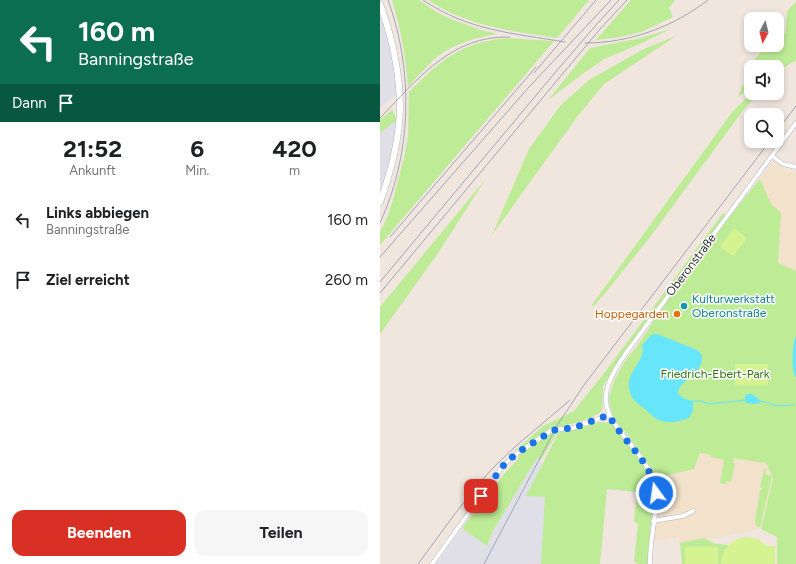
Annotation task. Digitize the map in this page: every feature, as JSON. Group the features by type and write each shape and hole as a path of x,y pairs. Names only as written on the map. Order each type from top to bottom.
{"street":[{"path":"380,4 394,53 400,109 397,137 392,162 380,202"},
{"name":"Oberonstraße","path":"609,415 606,395 609,382 616,368 796,123"},
{"path":"772,156 783,164 796,167"},
{"path":"432,564 498,472 512,457 552,430 573,428 609,415 618,430 645,463 652,475 656,493 650,548 650,564"},
{"path":"653,521 683,516 693,511"}],"shaded area":[{"path":"380,7 388,28 398,96 394,96 380,108"},
{"path":"397,120 396,138 380,204 380,133"},
{"path":"774,161 785,170 796,172 796,271 778,263 781,213 771,204 760,179"},
{"path":"700,453 766,463 773,477 761,529 679,545 678,537 654,541 660,495 656,478 694,469"},
{"path":"537,457 555,480 542,564 436,564 462,528 487,546 493,531"}],"green space":[{"path":"392,0 419,0 438,13 453,20 497,34 469,40 444,52 429,64 408,87 403,43"},
{"path":"428,0 589,0 557,38 506,30 474,22 443,9"},
{"path":"631,0 675,0 669,8 673,17 641,32 620,37 596,40"},
{"path":"796,2 796,60 784,68 784,60 754,60 761,52 784,52 784,35 786,31 787,11"},
{"path":"670,29 604,59 548,100 590,48 641,38"},
{"path":"676,36 604,84 577,117 492,235 529,149 561,105 589,80 644,49"},
{"path":"506,38 554,41 380,245 380,232 387,218 393,200 404,158 408,136 409,92 431,71 452,55 476,44"},
{"path":"744,83 744,93 738,97"},
{"path":"745,100 752,100 744,108 650,237 593,307 592,305 733,111"},
{"path":"392,110 397,120 380,133 380,120"},
{"name":"Friedrich-Ebert-Park","path":"760,179 771,204 781,213 778,263 796,271 796,564 777,564 777,537 761,529 773,478 766,463 732,458 734,459 733,463 735,463 731,482 727,481 726,484 720,483 724,460 700,453 694,469 656,478 650,466 613,416 609,397 614,381 625,361 638,345 688,268"},
{"path":"485,180 436,256 380,334 380,307"},
{"path":"723,213 725,215 617,364 603,386 602,411 591,418 561,427 540,461 537,458 493,531 487,546 462,528 504,474 519,458 515,451 543,426 574,411 605,372"},
{"path":"734,228 747,238 733,256 720,247"},
{"path":"735,364 768,364 768,385 735,385"},
{"path":"599,422 613,423 645,463 654,481 647,564 638,564 634,561 638,524 634,521 637,492 607,489 600,564 541,564 545,497 526,496 559,432 569,431"},
{"path":"764,468 766,475 772,476 760,527 756,526 755,523 760,490 762,490 760,487"},
{"path":"746,537 758,539 767,546 775,546 775,564 721,564 721,559 728,546 736,540"},
{"path":"704,538 716,544 729,545 726,549 721,564 718,564 718,547 685,547 685,564 682,564 680,543"},
{"path":"685,547 718,547 718,564 685,564"}],"water":[{"path":"657,334 697,350 702,355 699,368 679,389 678,394 685,399 693,401 693,411 689,418 669,422 661,421 634,400 631,395 629,382 642,356 642,345 651,335"},
{"path":"796,336 796,378 793,370 793,357"},
{"path":"748,394 752,394 761,401 760,403 746,403 745,397"}],"waterway":[{"path":"693,401 701,401 709,404 745,400"},
{"path":"761,401 778,406 794,405"}],"railway":[{"path":"380,223 391,197 398,169 406,112 402,55 388,0"},
{"path":"423,0 440,10 474,25 509,33 565,42"},
{"path":"534,73 596,0"},
{"path":"380,257 529,87 611,0"},
{"path":"380,282 553,75 619,0"},
{"path":"380,293 600,29 627,0"},
{"path":"585,43 618,40 650,32 695,10 708,0"},
{"path":"380,118 422,75 437,62 453,52 470,43 489,38 510,37"},
{"path":"390,237 536,67"},
{"path":"784,122 796,106"},
{"path":"484,564 558,424 584,385 765,148"},
{"path":"418,564 463,503 492,469 520,442 570,400"}],"place":[{"name":"Kulturwerkstatt Oberonstraße","path":"684,306"},
{"name":"Hoppegarden","path":"677,314"}],"route":[{"path":"481,496 506,462 552,430 573,428 609,415 618,430 645,463 652,475 656,493"}]}
